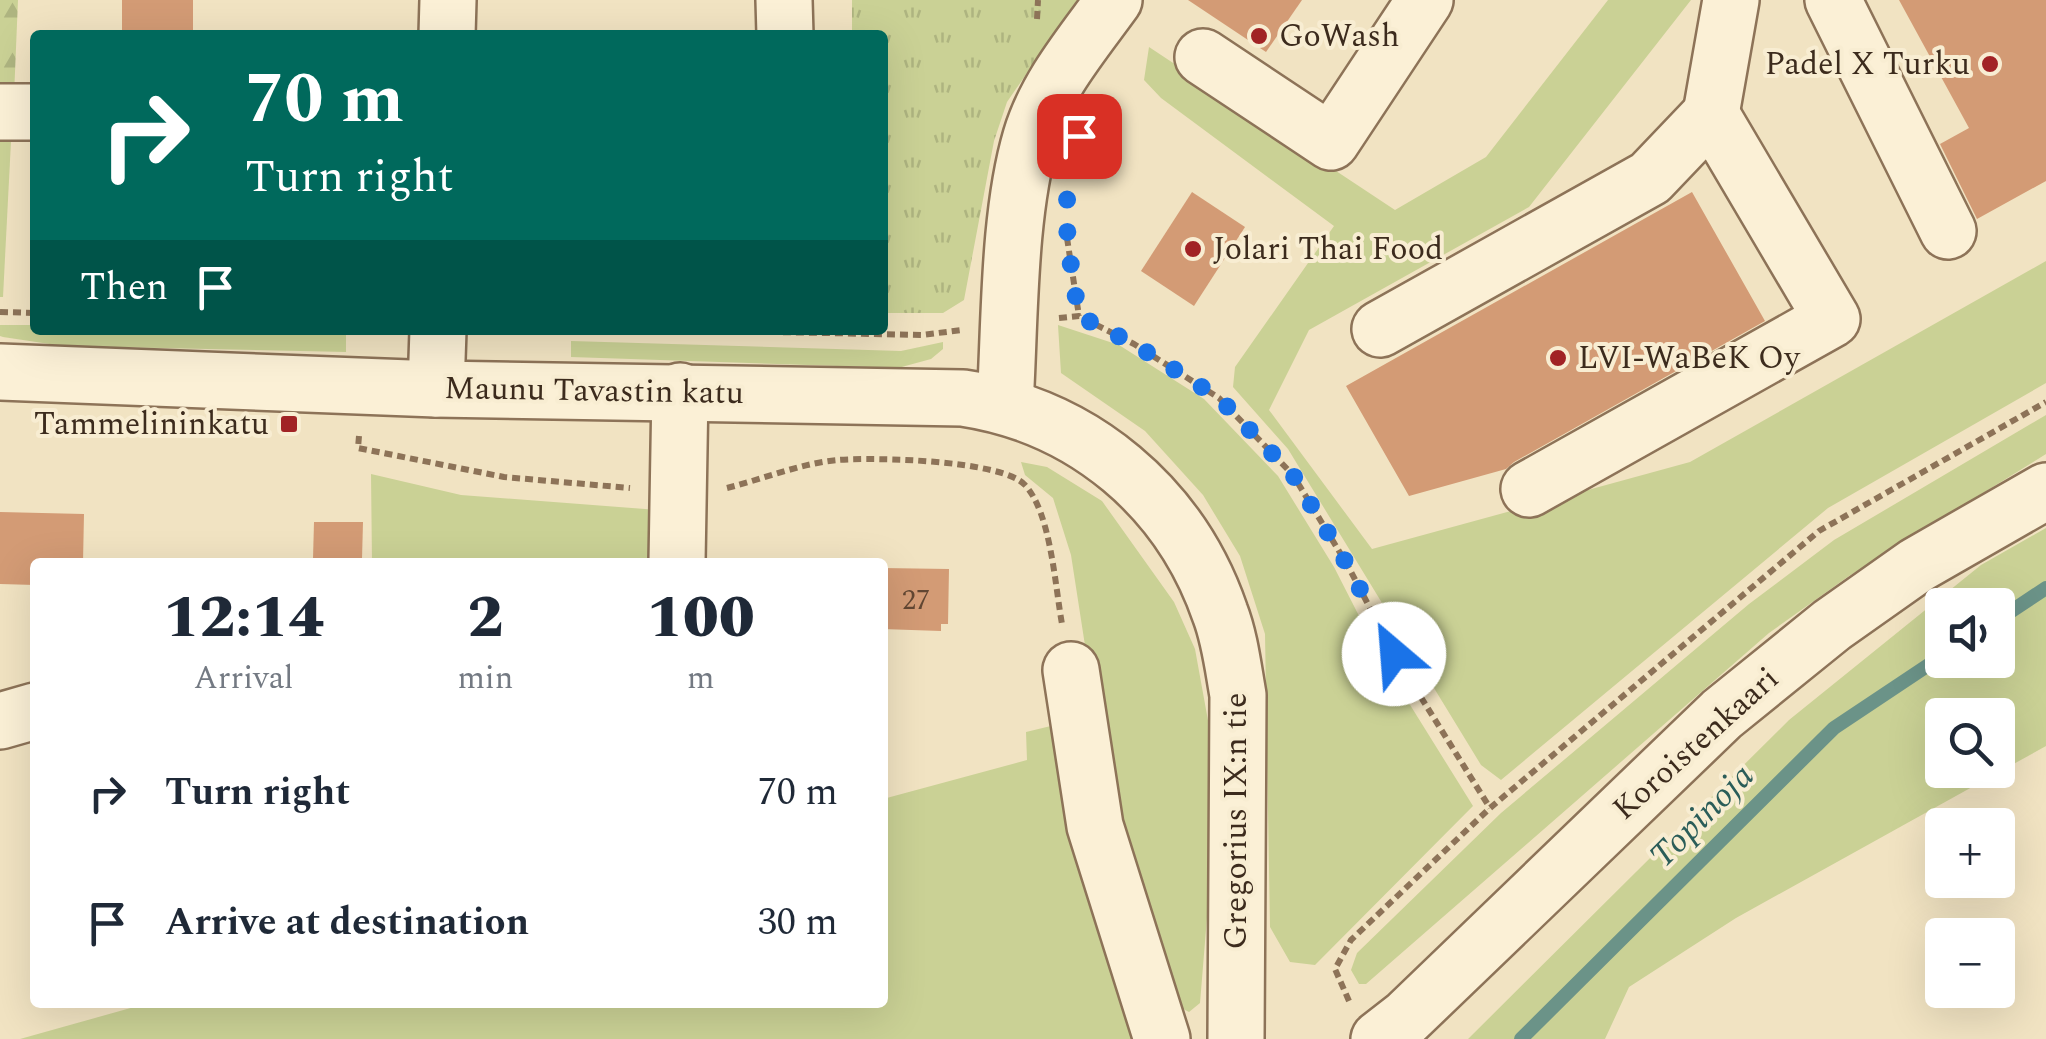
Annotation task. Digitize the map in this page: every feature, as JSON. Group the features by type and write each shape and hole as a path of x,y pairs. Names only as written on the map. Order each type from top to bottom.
{"street":[{"path":"447,30 448,0"},
{"path":"784,0 785,30"},
{"path":"1005,405 1017,205 1031,136 1059,76 1114,0"},
{"path":"1203,57 1330,142 1425,0"},
{"path":"1380,328 1650,178 1711,114 1730,0"},
{"path":"1833,0 1948,231"},
{"path":"0,112 30,112"},
{"path":"1529,489 1832,319 1711,114"},
{"path":"436,389 438,335"},
{"name":"Maunu Tavastin katu","path":"0,372 436,389 946,398 1005,405 1085,442 1136,480 1157,503"},
{"path":"677,558 680,391"},
{"name":"Koroistenkaari","path":"1379,1039 1406,1018 1722,714 1832,625 1918,565 2046,491"},
{"name":"Gregorius IX:n tie","path":"1157,503 1185,541 1220,610 1238,695 1236,1039"},
{"path":"1070,670 1094,826 1162,1039"},
{"path":"0,721 30,712"}],"path":[{"path":"1064,218 1079,316"},
{"path":"0,312 30,314"},
{"path":"1051,319 1079,316 1134,344 1219,398 1293,475 1348,566 1394,654 1490,808"},
{"path":"888,334 954,331"},
{"path":"1335,969 1350,940 1490,808 1819,531 2046,402"},
{"path":"359,428 358,448 504,477 678,492 717,491 838,460 948,463 1013,474 1027,486 1040,511 1070,670"}],"green space":[{"path":"0,0 18,0 14,96 0,96"},
{"path":"852,0 1077,0 1007,102 994,141 964,300 943,313 888,313 888,30 852,30"},
{"path":"1608,0 1691,0 1529,207 1309,330 1269,410 1372,549 1690,462 2046,261 2046,383 1828,508 1501,780 1481,765 1288,449 1233,387 1235,367 1334,226 1161,98 1144,80 1149,47 1395,210 1486,157"},
{"path":"0,121 12,122 3,297 0,297"},
{"path":"0,325 30,325 30,335 346,335 346,352 63,346 0,336"},
{"path":"1058,325 1119,345 1204,399 1278,476 1334,567 1379,655 1473,806 1315,965 1290,962 1270,927 1265,634 1240,556 1203,495 1145,431 1061,373"},
{"path":"571,341 901,351 943,342 943,349 931,359 898,368 571,357"},
{"path":"2046,415 2046,454 1849,576 1769,633 1366,984 1359,984 1351,970 1357,953 1501,813 1749,604 1834,540"},
{"path":"1021,462 1047,467 1102,501 1174,602 1195,649 1209,726 1209,893 1200,1003 1189,1012 1174,1004 1110,807 1071,555 1053,498 1025,475"},
{"path":"371,474 461,495 658,510 657,558 372,558"},
{"path":"2046,528 2046,746 2015,763 2015,698 1925,698 1925,788 1970,788 1934,808 1925,808 1925,813 1736,918 1629,987 1605,1039 1468,1039 1789,720 1925,610 1925,678 2015,678 2015,588 1953,588 1981,565"},
{"path":"1055,725 1142,1039 20,1039 131,1008 888,1008 888,798 1027,760 1026,732"}],"building":[{"path":"122,0 193,0 193,30 122,30"},
{"name":"GoWash","path":"1188,0 1302,0 1266,52"},
{"name":"Padel X Turku","path":"1899,0 2046,0 2046,181 1977,219 1940,144 1969,128"},
{"name":"Jolari Thai Food","path":"1192,192 1245,227 1194,306 1141,271"},
{"name":"LVI-WaBeK Oy","path":"1692,192 1765,321 1506,469 1409,496 1346,386"},
{"path":"0,512 84,514 83,558 30,558 30,585 0,584"},
{"path":"314,522 363,522 362,558 313,558"},
{"path":"888,568 949,569 948,624 941,624 941,631 888,629"}],"waterway":[{"name":"Topinoja","path":"2015,609 2046,588"},
{"name":"Topinoja","path":"1521,1039 1834,728 1925,667"}],"place":[{"name":"GoWash","path":"1259,36"},
{"name":"Padel X Turku","path":"1990,64"},
{"name":"Jolari Thai Food","path":"1193,249"},
{"name":"LVI-WaBeK Oy","path":"1558,358"},
{"name":"Tammelininkatu","path":"289,424"}],"route":[{"path":"1079,136 1070,166 1064,218 1079,316 1134,344 1219,398 1293,475 1348,566 1394,654"}]}
